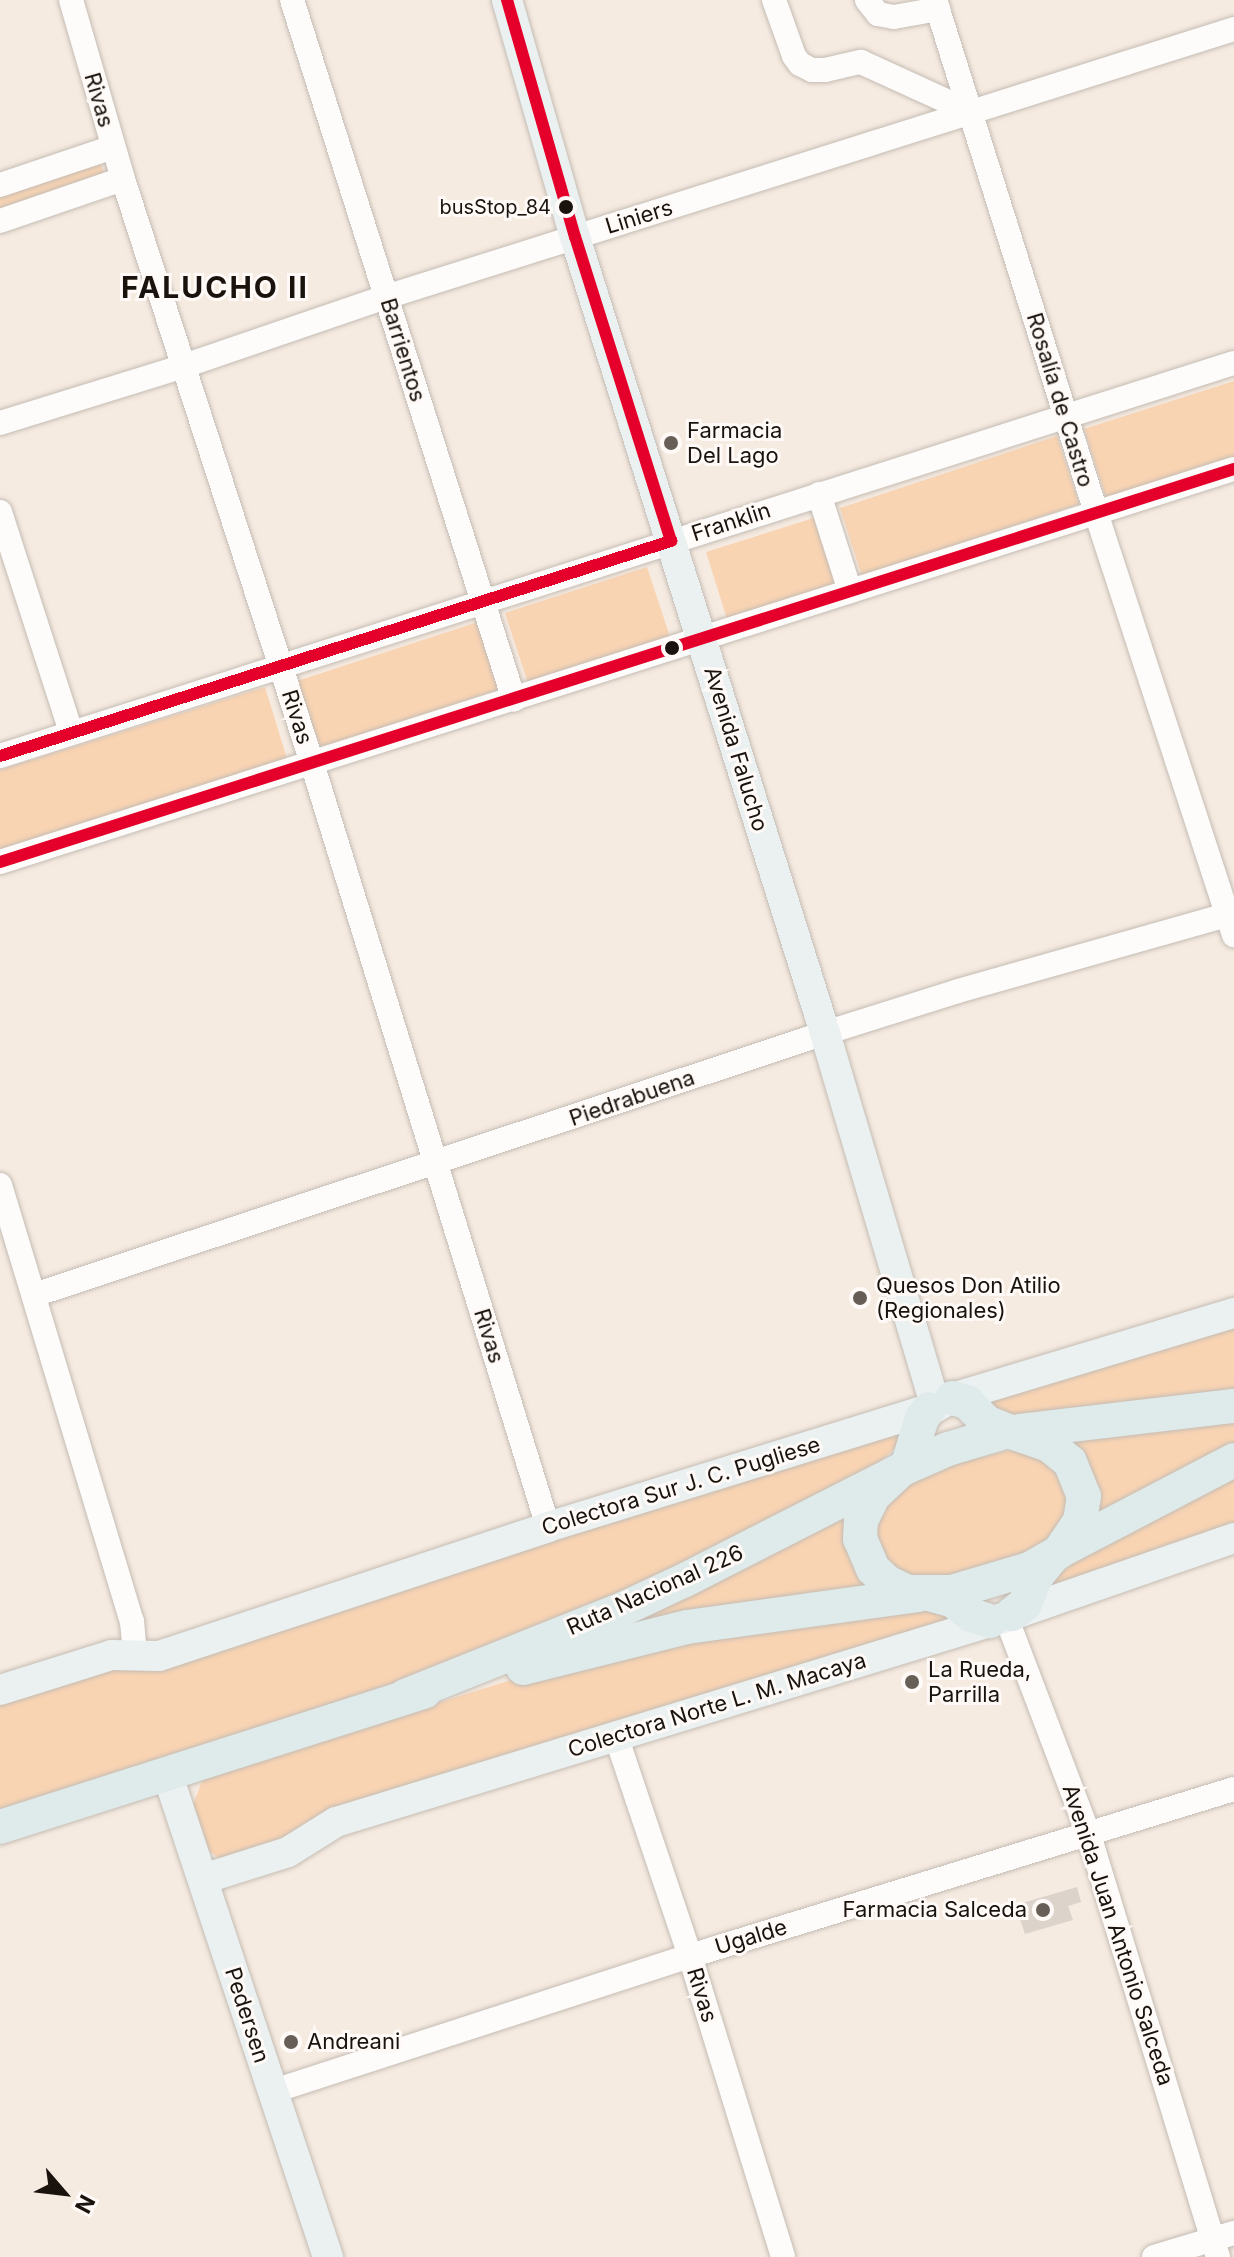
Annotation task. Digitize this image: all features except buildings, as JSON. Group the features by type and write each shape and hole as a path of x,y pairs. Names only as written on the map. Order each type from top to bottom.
{"highway":[{"path":"904,1469 922,1418 939,1405 967,1402 986,1422 1061,1452 1082,1485 1080,1521 1035,1578 1025,1604 1003,1617 971,1615 952,1600 926,1594"},
{"name":"Ruta Nacional 226","path":"0,1827 405,1696 636,1603 948,1449 1013,1431 1234,1406"},
{"name":"Ruta Nacional 226","path":"405,1696 687,1627 926,1594 1007,1578 1234,1460"},
{"name":"Ruta Nacional 226","path":"904,1469 882,1486 866,1509 860,1530 862,1550 873,1569 887,1582 926,1594"}],"main road":[{"name":"Avenida Falucho","path":"507,0 575,237 939,1405"},
{"name":"Colectora Sur J. C. Pugliese","path":"0,1690 112,1655 159,1656 548,1527 1234,1313"},
{"name":"Colectora Norte L. M. Macaya","path":"203,1879 288,1852 336,1822 1003,1617 1234,1538"},
{"name":"Pedersen","path":"167,1773 328,2257"}],"street":[{"name":"Rivas","path":"71,0 113,147 312,763 548,1527"},
{"name":"Barrientos","path":"292,0 514,700"},
{"path":"774,0 794,56 800,64 812,70 825,70 861,62 970,112"},
{"path":"867,0 878,14 894,17 937,4"},
{"name":"Rosalía de Castro","path":"937,4 1096,513 1232,921"},
{"name":"Liniers","path":"0,423 184,366 386,297 1234,29"},
{"path":"0,185 113,147"},
{"path":"0,221 123,179"},
{"name":"Franklin","path":"0,756 1234,363"},
{"path":"0,862 1234,469"},
{"path":"819,494 850,591"},
{"path":"0,512 71,732"},
{"name":"Piedrabuena","path":"34,1295 958,991 1232,921"},
{"path":"0,1185 132,1621 134,1645 129,1654"},
{"name":"Avenida Juan Antonio Salceda","path":"1003,1617 1089,1835 1221,2243"},
{"name":"Rivas","path":"616,1736 690,1956 783,2257"},
{"name":"Ugalde","path":"271,2092 690,1956 1234,1789"},
{"path":"1154,2257 1221,2243"}],"shaded area":[{"path":"100,162 106,178 0,213 0,195"},
{"path":"1234,381 1234,457 1106,498 1084,429"},
{"path":"1057,436 1079,504 862,576 840,508"},
{"path":"817,517 838,584 727,619 706,552"},
{"path":"647,567 670,637 528,683 505,613"},
{"path":"478,622 500,689 318,749 297,681"},
{"path":"265,687 288,762 0,852 0,770"},
{"path":"1234,1322 1234,1397 1028,1421 991,1407 993,1400"},
{"path":"1234,1417 1234,1449 1101,1524 1060,1436"},
{"path":"893,1433 899,1439 897,1446 871,1471 841,1490 486,1653 0,1811 0,1702"},
{"path":"1007,1451 1029,1451 1058,1467 1070,1510 1053,1539 1031,1552 971,1575 919,1580 889,1567 873,1528 876,1515 925,1471"},
{"path":"1234,1468 1234,1528 1046,1590 1049,1583 1096,1545"},
{"path":"852,1506 881,1594 578,1638"},
{"path":"933,1610 954,1615 954,1623 221,1860 208,1850 193,1805 202,1781 215,1772 508,1681 647,1644 851,1613"}],"transit line":[{"path":"0,756 671,541 575,237 507,0"},
{"path":"0,862 1234,469"}],"place":[{"name":"busStop_84","path":"566,207"},
{"name":"Farmacia Del Lago","path":"671,443"},
{"name":"Quesos Don Atilio (Regionales)","path":"860,1298"},
{"name":"La Rueda, Parrilla","path":"912,1682"},
{"name":"Farmacia Salceda","path":"1043,1910"},
{"name":"Andreani","path":"291,2042"}],"district":[{"name":"FALUCHO II","path":"215,287"}]}
